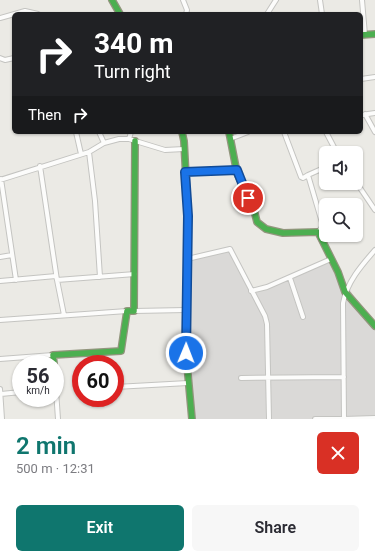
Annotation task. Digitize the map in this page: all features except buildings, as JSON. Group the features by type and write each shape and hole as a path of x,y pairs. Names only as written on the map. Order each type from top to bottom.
{"street":[{"path":"112,0 119,12"},
{"path":"183,0 188,10 187,12"},
{"path":"268,12 276,0"},
{"path":"320,0 322,12"},
{"path":"362,0 362,12"},
{"path":"0,18 12,15"},
{"path":"363,35 375,34"},
{"path":"0,58 5,60 12,58"},
{"path":"363,79 375,78"},
{"path":"375,113 363,115 375,132"},
{"path":"76,134 81,154"},
{"path":"100,134 104,143"},
{"path":"131,134 135,274 134,311"},
{"path":"182,134 188,216 186,353 192,419"},
{"path":"229,134 237,170 257,222 266,229 283,233 318,232 323,226 308,175"},
{"path":"230,139 243,134"},
{"path":"285,134 301,176 303,178 319,170"},
{"path":"327,134 333,146"},
{"path":"16,280 1,180 40,166 89,152 104,143 119,139 132,140 165,150 184,149"},
{"path":"89,152 95,201 100,277"},
{"path":"40,166 57,280 64,315"},
{"path":"185,172 237,170"},
{"path":"361,190 375,210"},
{"path":"318,232 338,272 345,292 375,326"},
{"path":"187,259 230,249 267,320 269,419"},
{"path":"344,419 343,303 345,292 359,268 375,251"},
{"path":"0,257 12,255"},
{"path":"251,291 267,287 290,278 331,259"},
{"path":"57,280 135,274"},
{"path":"0,281 56,276 57,280"},
{"path":"290,278 303,317"},
{"path":"0,320 127,311 186,310"},
{"path":"53,355 121,351 127,311"},
{"path":"0,359 12,358"},
{"path":"241,378 344,377"},
{"path":"124,387 188,384"},
{"path":"0,389 2,419"},
{"path":"1,394 12,393"},
{"path":"57,407 58,419"},
{"path":"316,419 375,418"}],"shaded area":[{"path":"231,248 251,291 268,288 331,258 352,293 375,324 375,419 192,419 190,258"}],"traffic: fast":[{"path":"112,0 119,12"},
{"path":"363,35 375,34"},
{"path":"182,134 188,216 186,353 192,419"},
{"path":"229,134 237,173 254,210 257,222 266,229 283,233 318,232 338,272 345,292 375,326"},
{"path":"53,355 121,351 127,311 134,311 135,141"}],"route":[{"path":"186,353 188,216 185,172 237,170 248,198"}]}
